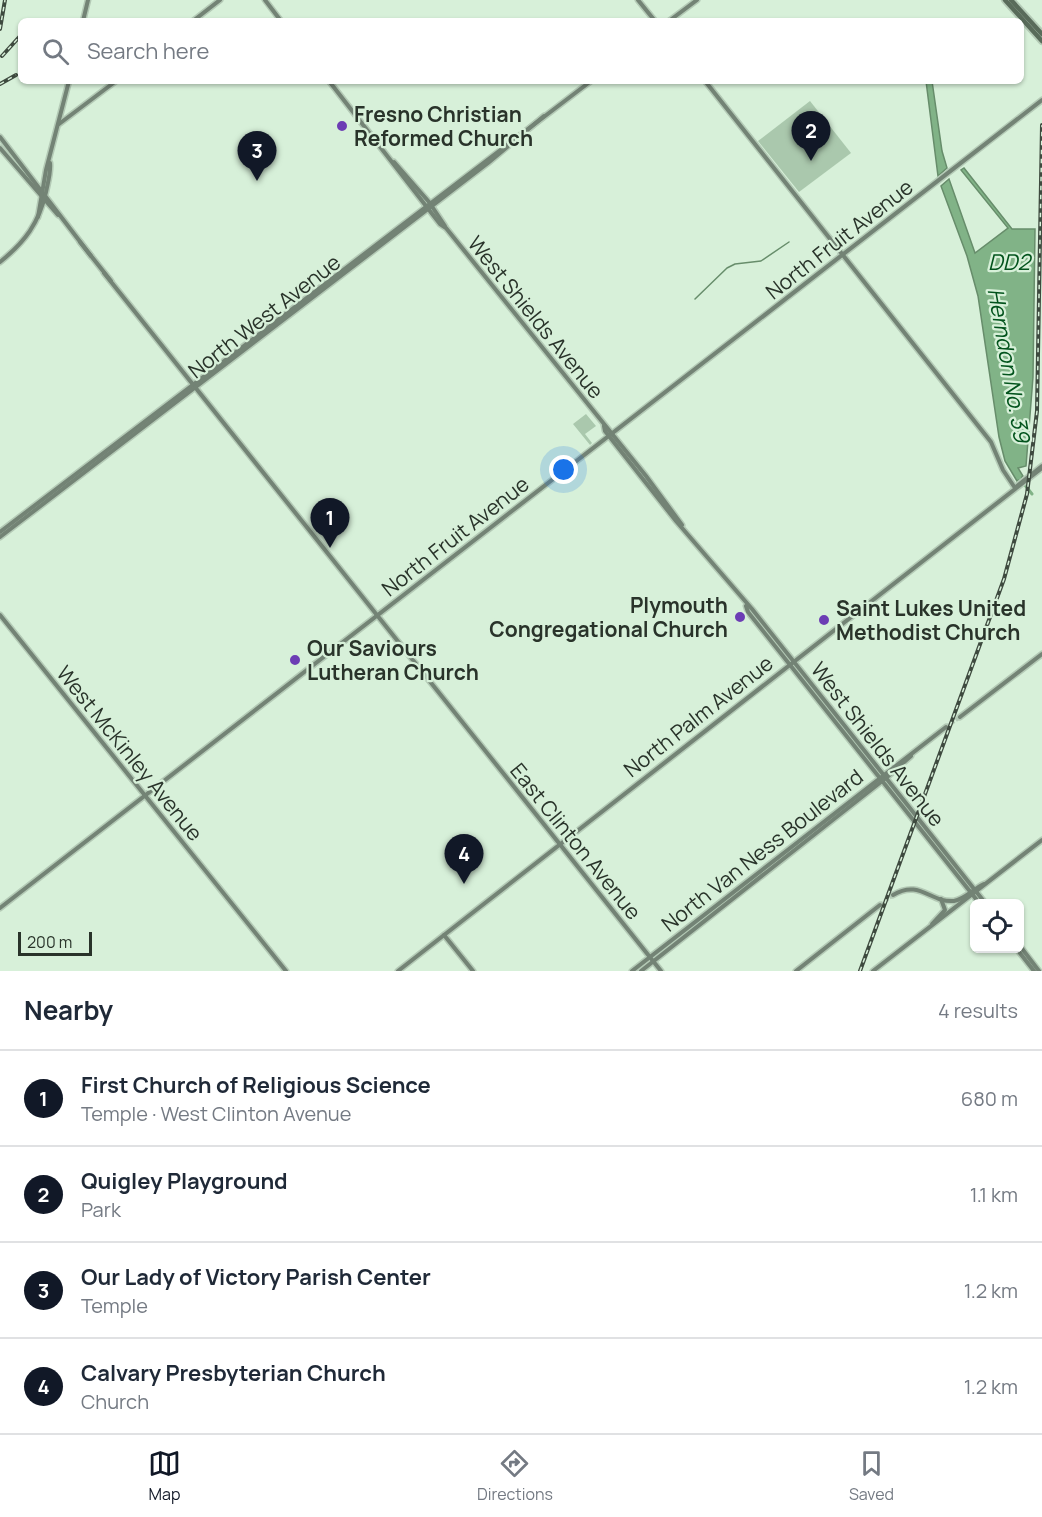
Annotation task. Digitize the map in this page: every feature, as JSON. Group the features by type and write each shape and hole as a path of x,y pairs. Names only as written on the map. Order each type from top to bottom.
{"main road":[{"path":"83,18 88,0"},
{"path":"197,18 220,0"},
{"path":"265,0 280,18"},
{"path":"638,0 653,18"},
{"path":"673,18 697,0"},
{"path":"1005,0 1021,18"},
{"path":"1011,0 1042,34"},
{"path":"1024,21 1042,41"},
{"path":"0,262 23,243 38,217 68,84"},
{"path":"58,124 112,84"},
{"name":"West Shields Avenue","path":"331,84 604,426 631,464 746,605 748,612 982,899"},
{"name":"North West Avenue","path":"0,532 543,120 544,116 587,84"},
{"path":"707,84 991,442 1003,470 1018,486"},
{"name":"North Fruit Avenue","path":"0,908 1042,100"},
{"path":"62,108 71,116"},
{"path":"0,137 43,195"},
{"path":"0,148 43,195"},
{"path":"33,179 41,179 50,161"},
{"path":"43,195 46,170"},
{"name":"East Clinton Avenue","path":"43,195 661,971"},
{"name":"North West Avenue","path":"0,537 193,386"},
{"name":"West Shields Avenue","path":"610,434 646,476 683,526"},
{"path":"631,464 646,476"},
{"name":"North Palm Avenue","path":"398,971 1042,467"},
{"name":"West McKinley Avenue","path":"0,615 286,971"},
{"path":"960,717 1042,654"},
{"name":"North Van Ness Boulevard","path":"640,971 652,959 946,728"},
{"path":"873,971 1042,840"},
{"path":"893,895 914,889 940,899 956,900 974,892"},
{"name":"West Shields Avenue","path":"974,892 978,899"},
{"path":"932,924 945,910 940,899"},
{"path":"796,971 880,905"},
{"path":"444,935 473,971"},
{"path":"1022,953 1034,971"},
{"path":"1023,953 1039,971"},
{"name":"North Van Ness Boulevard","path":"632,971 652,959"}],"shaded area":[{"path":"810,101 851,153 799,192 758,141"},
{"path":"586,414 596,426 585,434 592,443 590,445 573,424"}],"water":[{"path":"926,84 932,84 942,151 947,168 938,176"},
{"name":"DD2","path":"964,168 1012,229 1035,229 1033,377 1026,466 1018,468 1023,476 1017,481 1005,461 999,437 978,296 967,256 941,186 949,179 975,253 1008,228 961,170"}],"waterway":[{"path":"695,299 727,268 735,264 761,261 789,242"},
{"name":"Herndon No. 39","path":"1017,475 1032,494"}],"tunnel":[{"path":"946,727 960,717"},
{"path":"880,905 893,895"}],"railway":[{"path":"0,29 5,0"},
{"path":"2,56 18,38"},
{"path":"0,84 16,75"},
{"path":"860,971 1004,579 1027,494 1037,411 1042,125"}],"place":[{"name":"Fresno Christian Reformed Church","path":"342,126"},
{"name":"Quigley Playground","path":"811,161"},
{"name":"Our Lady of Victory Parish Center","path":"257,181"},
{"name":"First Church of Religious Science","path":"330,548"},
{"name":"Plymouth Congregational Church","path":"740,617"},
{"name":"Saint Lukes United Methodist Church","path":"824,620"},
{"name":"Our Saviours Lutheran Church","path":"295,660"},
{"name":"Calvary Presbyterian Church","path":"464,884"}]}
